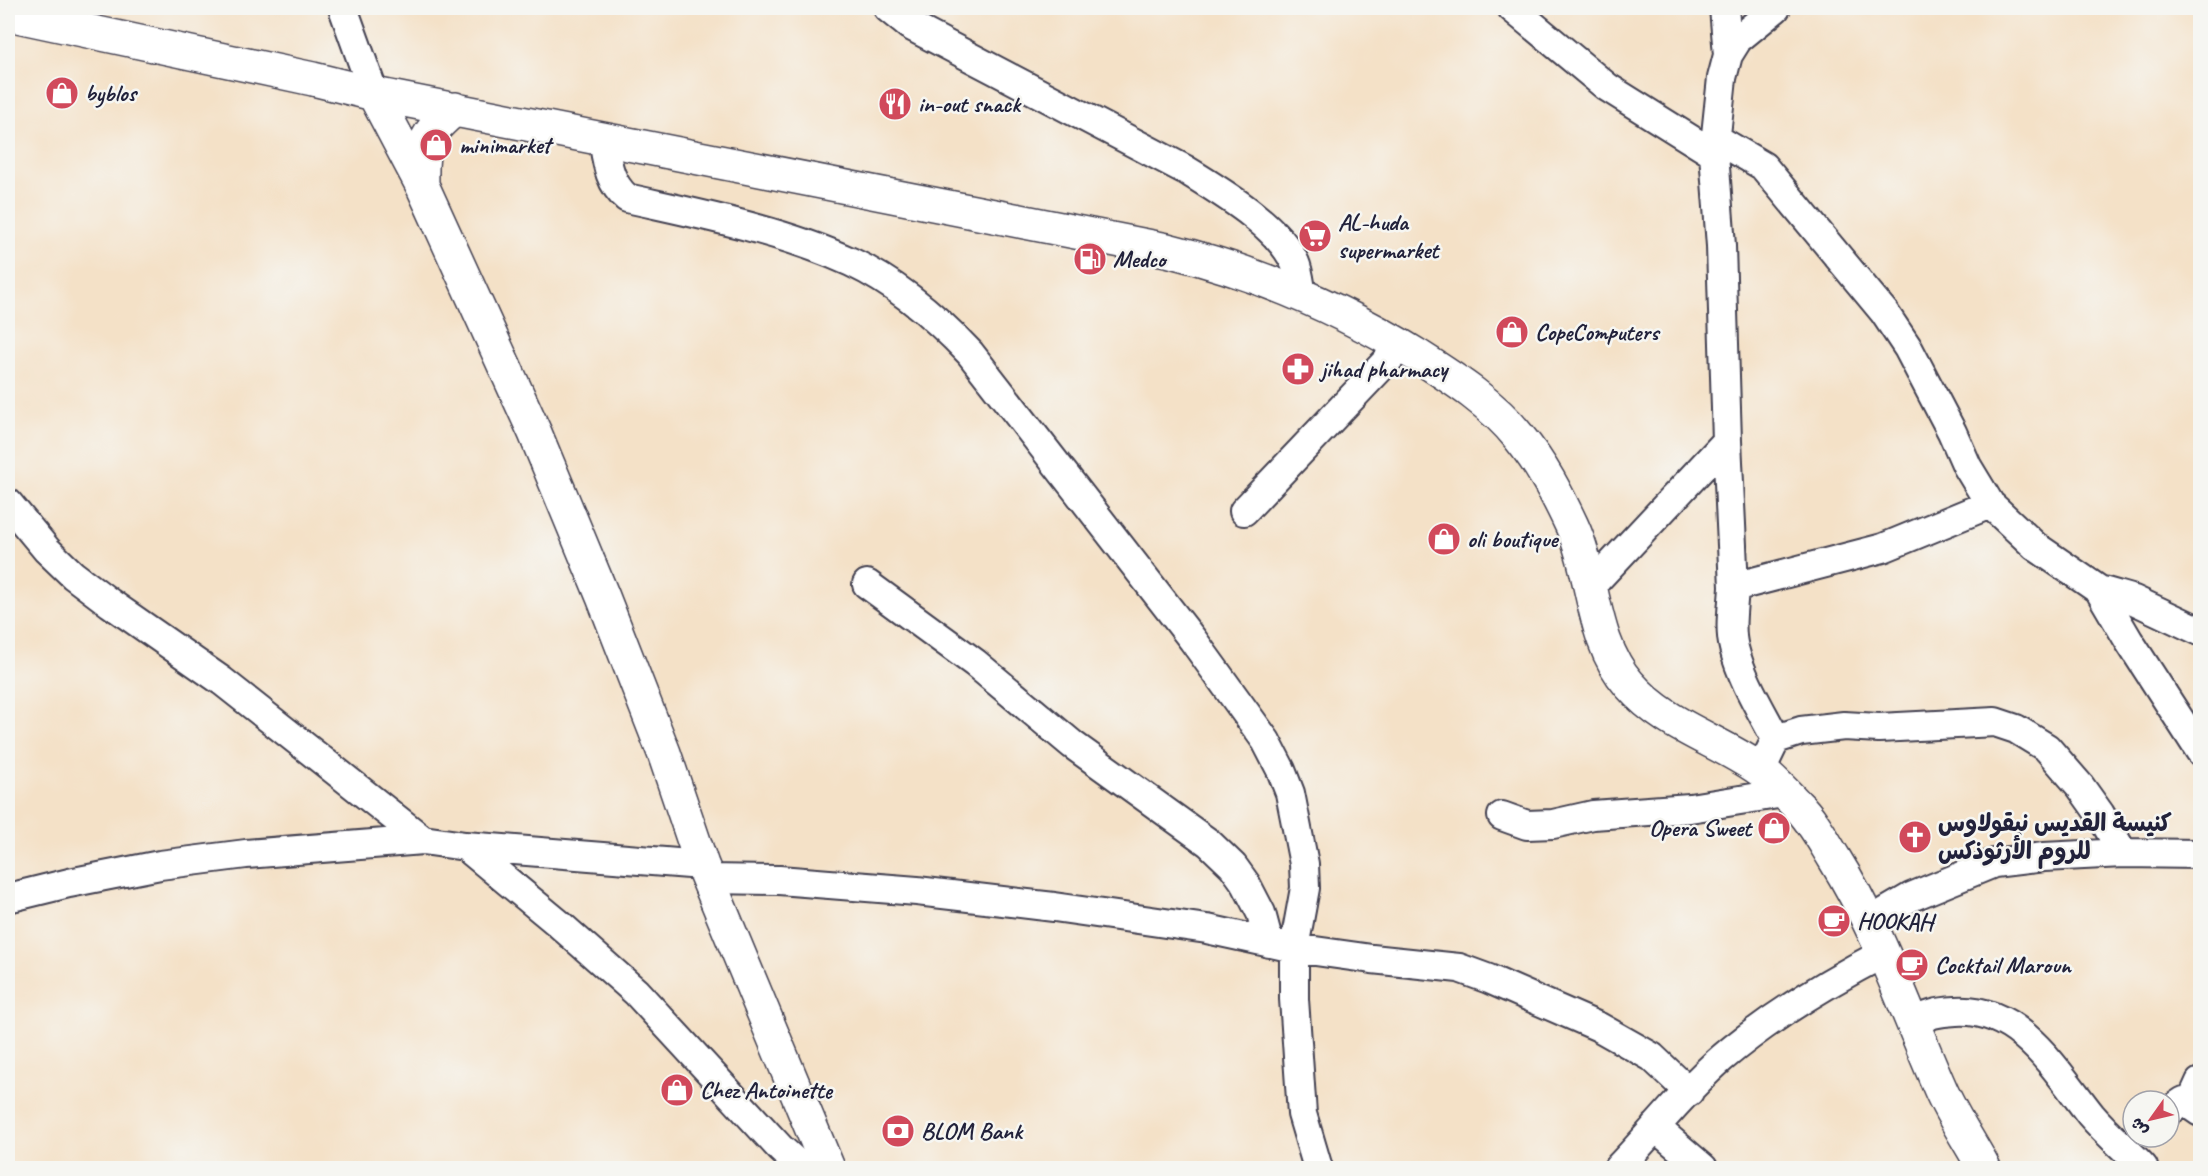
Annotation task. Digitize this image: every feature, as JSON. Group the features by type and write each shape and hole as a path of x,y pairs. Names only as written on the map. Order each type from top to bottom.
{"main road":[{"path":"8,14 374,94 1209,260 1326,305 1401,346 1464,385 1517,435 1547,474 1575,534 1601,633 1627,683 1654,708 1678,725 1761,770 1799,807 1820,835 1870,921 1942,1092 1984,1168"},
{"path":"374,94 423,185 535,433 664,753 706,872 828,1168"},
{"path":"423,185 422,157 427,137 438,123 455,110"}],"street":[{"path":"343,8 374,94"},
{"path":"888,8 909,25 1107,127 1186,170 1226,195 1273,232 1283,244 1296,264 1302,295"},
{"path":"1512,8 1607,87 1715,146 1763,166 1884,312 1908,348 1967,466 1990,504 2035,546 2099,590 2134,600 2200,631"},
{"path":"1724,8 1728,55"},
{"path":"1776,8 1738,39 1728,55 1722,78 1715,146 1734,587 1732,621 1734,648 1745,678 1776,739"},
{"path":"603,139 611,179 627,198 778,236 823,250 853,263 899,290 938,322 970,353 1193,640 1266,741 1290,792 1304,864 1305,888 1282,945"},
{"path":"1244,511 1401,346"},
{"path":"1590,587 1727,441"},
{"path":"8,503 47,550 73,575 222,681 423,840"},
{"path":"1734,587 1883,548 1990,504"},
{"path":"867,584 975,663 1073,745 1209,843 1233,866 1282,945 1294,999 1302,1114 1318,1168"},
{"path":"2099,590 2200,751"},
{"path":"1761,770 1776,739 1801,731 1844,726 1879,728 1995,722 2016,729 2047,748 2080,786 2100,814 2122,853"},
{"path":"1502,816 1527,825 1553,824 1593,815 1690,808 1784,793"},
{"path":"8,898 160,865 246,854 423,840 779,880 1031,904 1207,929 1282,945 1372,959 1459,968 1599,1027 1652,1057 1689,1092"},
{"path":"465,846 558,923 636,992 781,1149 802,1168"},
{"path":"1870,921 1911,897 1994,862 2122,853 2200,854"},
{"path":"1618,1168 1722,1058 1850,971 1884,954"},
{"path":"1913,1024 1926,1015 1962,1011 1980,1012 2011,1026 2025,1036 2058,1071 2103,1128 2145,1168"},
{"path":"2189,1111 2200,1082"},
{"path":"1655,1127 1703,1168"},
{"path":"2138,1149 2145,1168"}],"place":[{"name":"byblos","path":"62,93"},
{"name":"in-out snack","path":"895,104"},
{"name":"minimarket","path":"436,145"},
{"name":"AL-huda supermarket","path":"1315,236"},
{"name":"Medco","path":"1090,259"},
{"name":"CopeComputers","path":"1512,332"},
{"name":"jihad pharmacy","path":"1298,369"},
{"name":"oli boutique","path":"1444,539"},
{"name":"Opera Sweet","path":"1774,828"},
{"name":"كنيسة القديس نيقولاوس للروم الأرثوذكس","path":"1915,837"},
{"name":"HOOKAH","path":"1834,921"},
{"name":"Cocktail Maroun","path":"1912,965"},
{"name":"Chez Antoinette","path":"677,1090"},
{"name":"BLOM Bank","path":"898,1131"}]}
